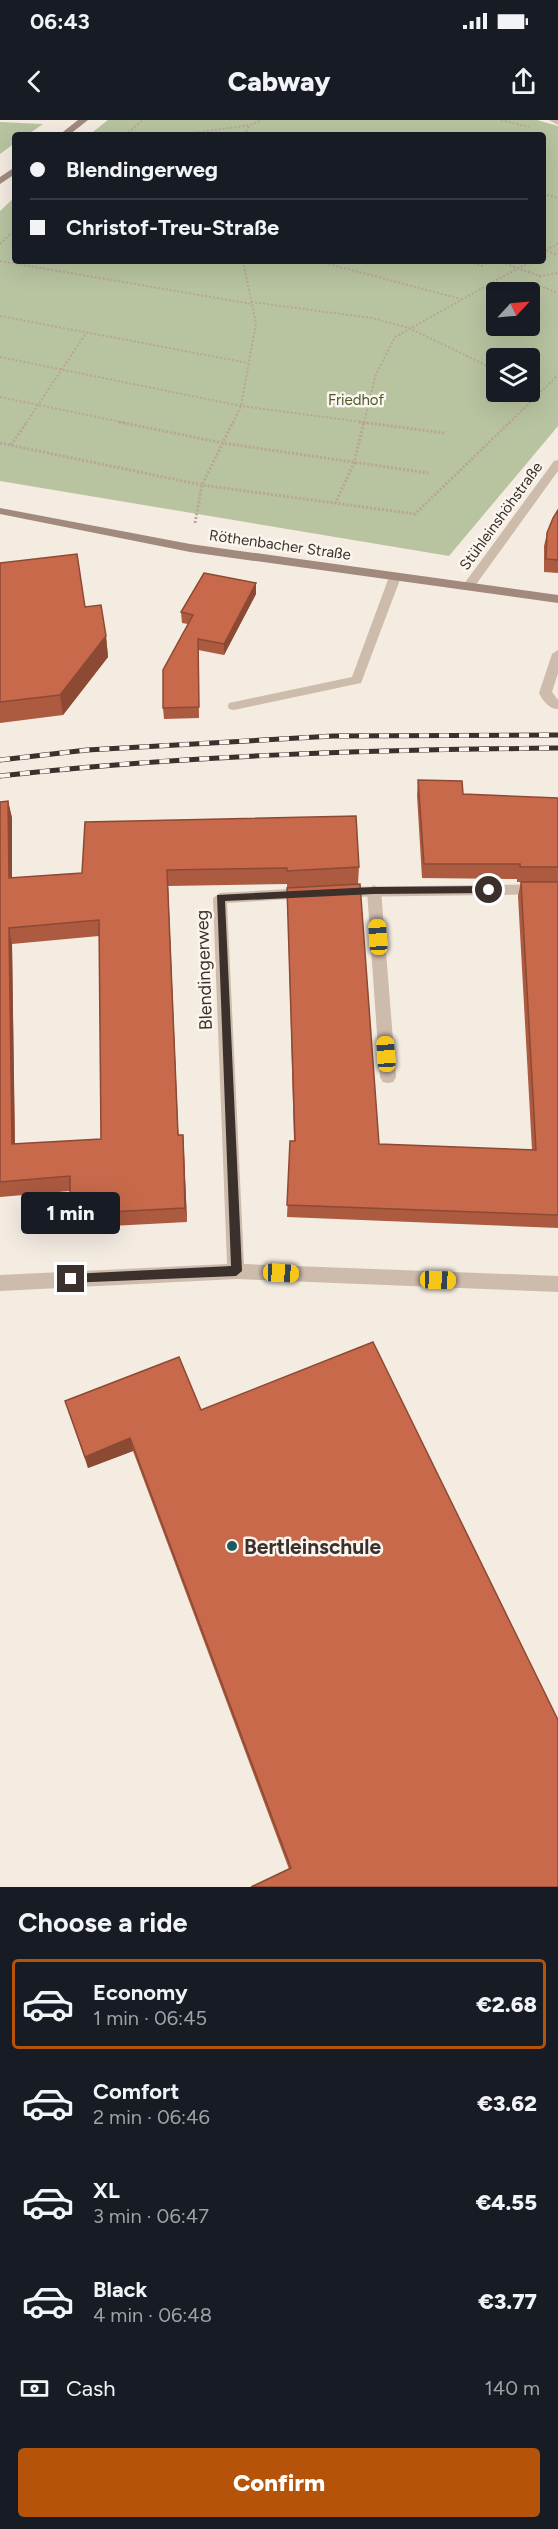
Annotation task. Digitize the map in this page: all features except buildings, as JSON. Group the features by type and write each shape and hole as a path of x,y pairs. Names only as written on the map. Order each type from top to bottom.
{"main road":[{"path":"67,132 84,120"},
{"name":"Röthenbacher Straße","path":"0,511 190,548 558,599"}],"street":[{"path":"553,120 558,122"},
{"name":"Stühleinshöhstraße","path":"468,587 558,463"},
{"path":"234,706 357,680 395,577"},
{"path":"558,654 545,693 555,705 558,705"},
{"name":"Blendingerweg","path":"236,1271 220,898 374,890 558,889"},
{"path":"374,890 388,1077"},
{"path":"0,1283 236,1271 558,1284"}],"path":[{"path":"129,132 143,120"},
{"path":"194,132 250,125 262,120"},
{"path":"246,132 250,125"},
{"path":"0,244 12,233"},
{"path":"18,264 252,303 372,318 409,328 486,365"},
{"path":"190,548 202,485 241,406 256,323 244,264"},
{"path":"328,264 462,300"},
{"path":"507,264 540,276 558,273"},
{"path":"335,504 354,463 376,374 395,337 526,264"},
{"path":"540,276 537,285 558,293"},
{"path":"0,316 248,363"},
{"path":"11,446 86,333"},
{"path":"0,357 241,406 445,433"},
{"path":"0,443 202,485 415,514 558,375"},
{"path":"0,397 222,443 428,473"}],"green space":[{"name":"Friedhof","path":"108,120 537,120 558,126 558,426 449,556 0,481 0,211 12,200 12,264 546,264 546,132 93,132"},
{"path":"0,122 43,124 31,132 12,132 12,145 0,154"}],"railway":[{"path":"0,760 87,750 333,736 558,735"},
{"path":"0,776 209,758 418,750 558,748"}],"place":[{"name":"Bertleinschule","path":"232,1546"}],"route":[{"path":"71,1279 236,1271 220,898 374,890 489,890"}]}
